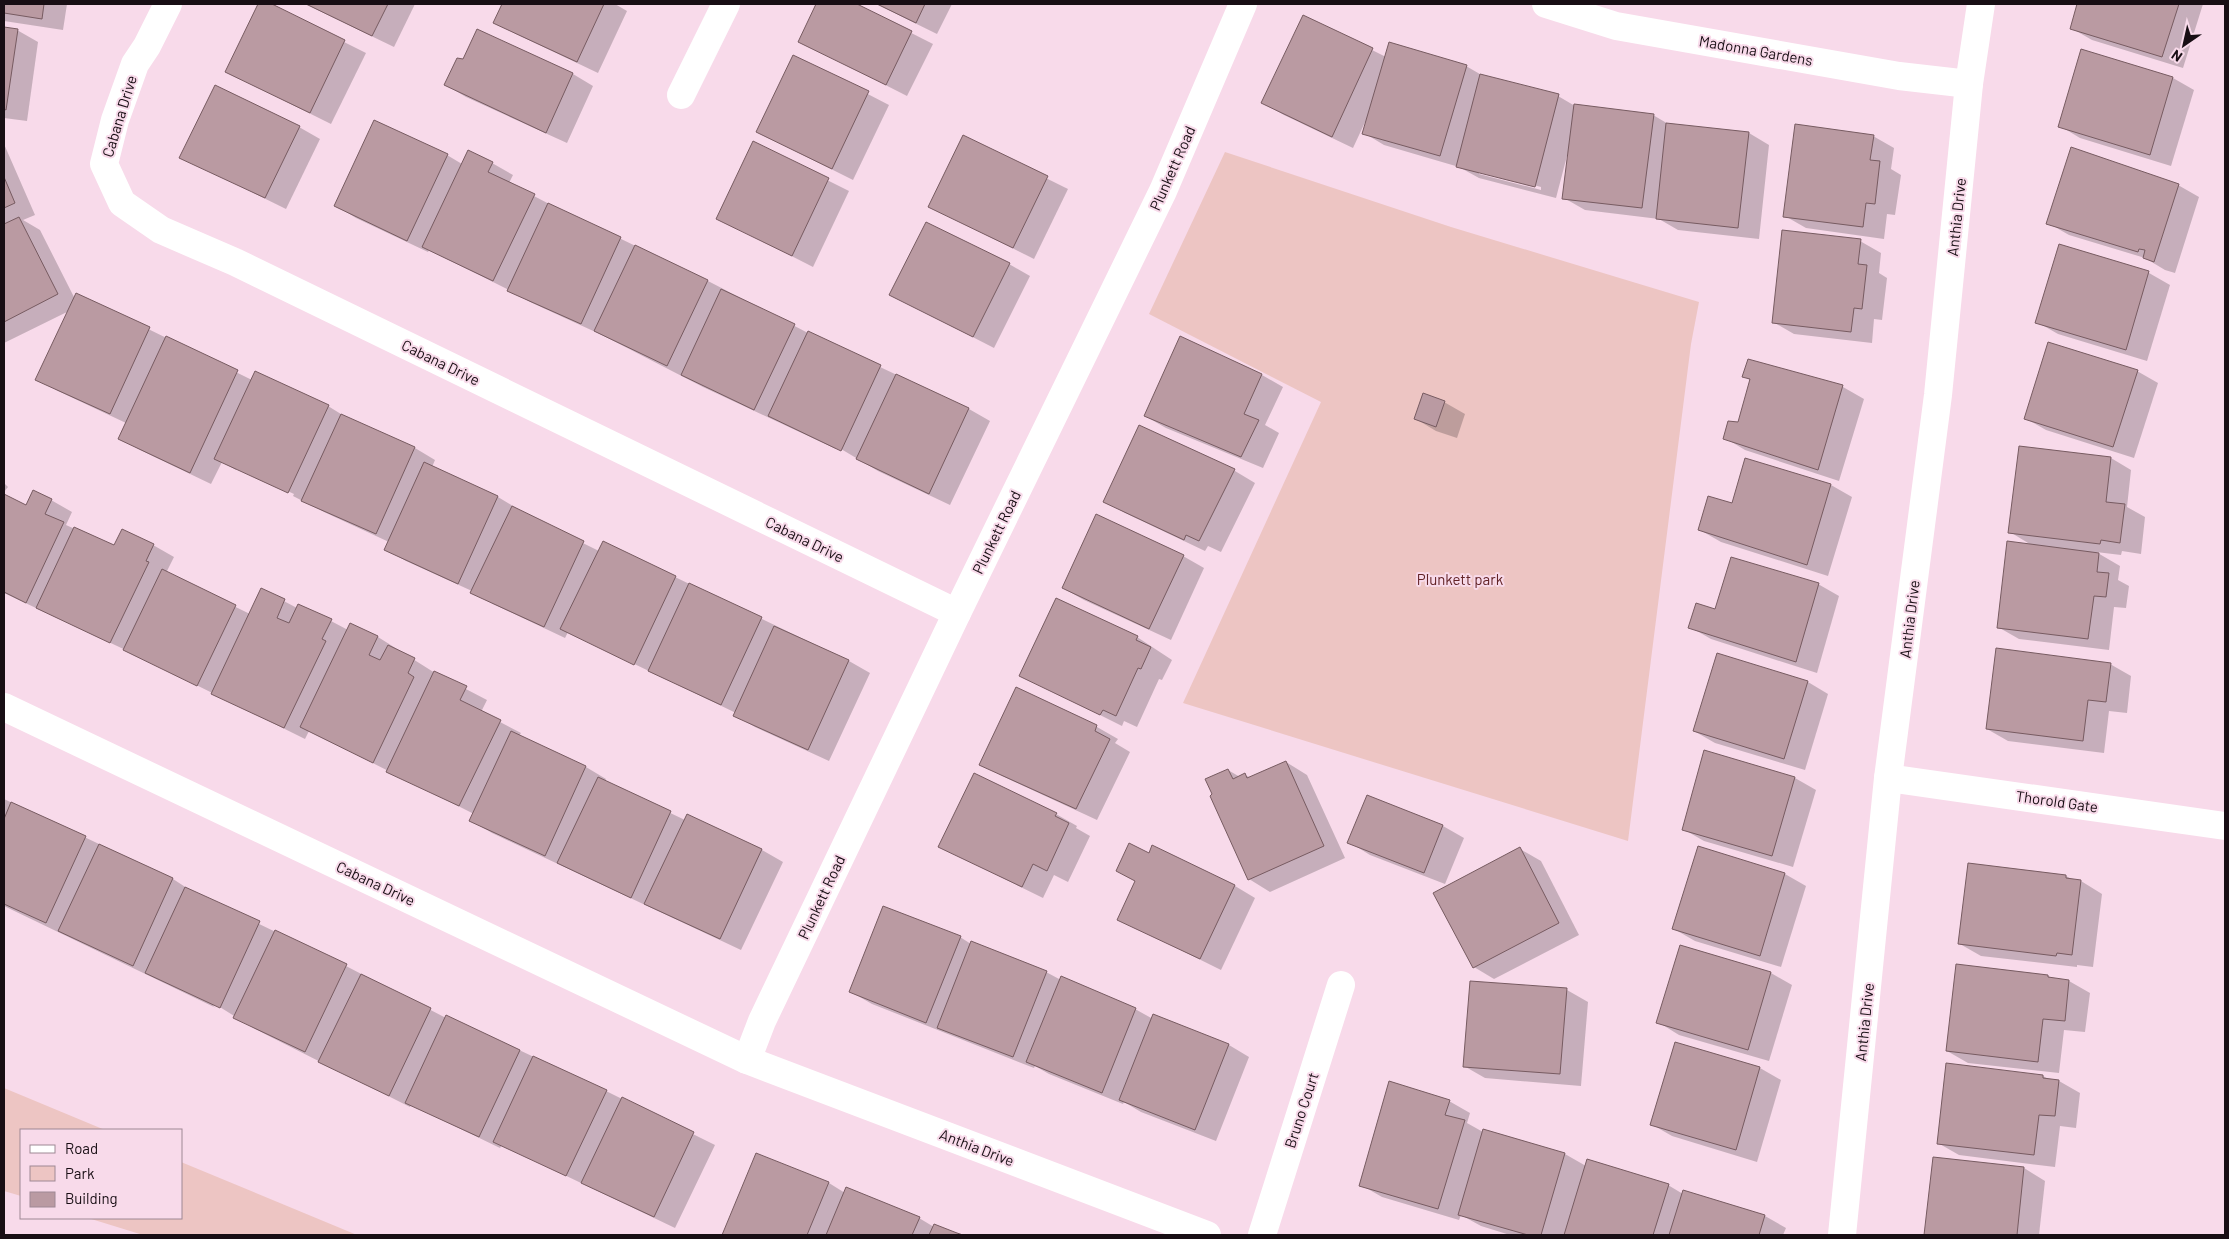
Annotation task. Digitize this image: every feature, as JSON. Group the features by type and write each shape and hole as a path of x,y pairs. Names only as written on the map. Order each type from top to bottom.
{"street":[{"name":"Cabana Drive","path":"168,4 148,46 135,64 115,120 104,164 122,203 161,230 244,267 956,613"},
{"path":"681,95 726,4"},
{"name":"Plunkett Road","path":"747,1060 762,1021 956,613 1163,191 1243,4"},
{"name":"Madonna Gardens","path":"1546,4 1616,26 1899,76 1970,84"},
{"name":"Anthia Drive","path":"1842,1235 1888,778 1938,395 1970,84 1981,4"},
{"name":"Cabana Drive","path":"4,707 747,1060"},
{"name":"Thorold Gate","path":"1888,778 2225,826"},
{"name":"Bruno Court","path":"1262,1235 1341,985"},
{"name":"Anthia Drive","path":"747,1060 1207,1235"}],"green space":[{"name":"Plunkett park","path":"1225,152 1451,227 1699,302 1691,344 1628,841 1183,703 1321,402 1149,314"},
{"path":"4,1088 103,1129 20,1129 20,1196 4,1191"},
{"path":"182,1162 357,1235 143,1235 91,1219 182,1219"}],"building":[{"path":"4,4 44,4 42,19 4,13"},
{"path":"258,4 272,4 345,40 310,113 225,72"},
{"path":"306,4 388,4 372,36"},
{"path":"502,4 604,4 577,62 493,23"},
{"path":"816,4 857,4 912,31 886,85 798,42"},
{"path":"877,4 925,4 916,23"},
{"path":"2077,4 2179,4 2162,57 2070,29"},
{"path":"1303,15 1373,48 1332,137 1261,103"},
{"path":"4,27 18,29 6,110 4,109"},
{"path":"477,29 573,73 546,133 444,85 457,58 463,59"},
{"path":"1389,42 1467,65 1440,156 1362,134"},
{"path":"2081,49 2173,77 2150,155 2058,127"},
{"path":"793,55 869,91 832,169 756,132"},
{"path":"1480,74 1559,94 1535,187 1456,167"},
{"path":"215,85 300,126 265,198 179,158"},
{"path":"1574,104 1654,114 1642,208 1562,199"},
{"path":"374,120 448,154 407,241 334,206"},
{"path":"1666,123 1749,132 1738,228 1656,219"},
{"path":"1795,124 1874,135 1870,160 1880,161 1875,204 1866,203 1863,227 1783,217"},
{"path":"963,135 1048,176 1013,248 928,207"},
{"path":"753,141 829,178 792,256 716,219"},
{"path":"2071,147 2179,184 2154,262 2143,258 2145,250 2139,249 2138,252 2046,224"},
{"path":"468,150 493,162 488,172 535,194 493,281 422,247"},
{"path":"4,177 15,203 4,208"},
{"path":"548,203 621,237 581,324 507,291"},
{"path":"19,217 58,294 4,322 4,224"},
{"path":"926,222 1010,263 973,337 889,295"},
{"path":"1782,230 1861,239 1858,264 1867,265 1862,309 1854,308 1851,332 1772,323"},
{"path":"2059,244 2149,271 2126,350 2035,323"},
{"path":"635,245 708,280 667,366 594,331"},
{"path":"721,289 795,324 754,410 681,375"},
{"path":"76,293 150,327 110,414 35,380"},
{"path":"808,331 881,365 841,451 768,416"},
{"path":"166,336 238,370 190,473 118,439"},
{"path":"1180,336 1262,374 1244,414 1259,420 1241,457 1144,416"},
{"path":"2048,342 2138,370 2113,447 2024,419"},
{"path":"1748,359 1843,385 1818,470 1723,439 1728,421 1738,422 1750,379 1742,377"},
{"path":"255,371 329,405 288,493 214,459"},
{"path":"896,374 969,408 929,494 856,459"},
{"path":"1423,393 1445,401 1436,427 1414,419"},
{"path":"341,414 415,447 376,534 301,501"},
{"path":"1139,425 1235,469 1199,541 1186,535 1184,540 1103,502"},
{"path":"2019,446 2111,457 2106,502 2125,504 2120,543 2101,540 2100,544 2008,533"},
{"path":"1745,458 1831,484 1807,565 1698,530 1708,496 1732,503"},
{"path":"424,462 498,496 458,584 384,550"},
{"path":"33,490 52,499 45,514 64,522 26,603 4,592 4,494 26,505"},
{"path":"512,506 584,541 544,627 470,593"},
{"path":"1096,514 1184,555 1149,629 1062,588"},
{"path":"74,527 114,545 122,529 154,544 146,561 149,562 110,643 36,608"},
{"path":"603,541 676,576 634,665 560,629"},
{"path":"2007,541 2099,553 2097,572 2109,573 2106,597 2094,596 2088,639 1997,628"},
{"path":"1731,557 1819,583 1796,662 1688,628 1696,603 1715,609"},
{"path":"162,569 236,605 197,686 123,650"},
{"path":"689,583 762,617 721,705 648,671"},
{"path":"261,588 285,599 277,618 289,623 298,604 332,619 322,639 326,641 284,728 211,694"},
{"path":"1056,598 1138,636 1136,640 1151,647 1141,669 1138,668 1116,716 1103,710 1100,715 1019,676"},
{"path":"350,623 378,636 369,655 380,660 388,645 415,658 408,673 414,677 373,763 300,727"},
{"path":"774,626 849,660 808,750 733,716"},
{"path":"1996,648 2111,663 2106,702 2088,700 2083,741 1986,729"},
{"path":"1717,653 1808,681 1784,759 1693,731"},
{"path":"434,671 467,686 460,700 501,720 459,806 386,772"},
{"path":"1016,687 1097,725 1095,731 1110,739 1076,809 979,765"},
{"path":"511,731 586,766 545,856 469,821"},
{"path":"1704,750 1795,777 1772,856 1682,830"},
{"path":"1286,761 1324,846 1248,880 1210,796 1212,794 1205,779 1228,769 1233,779 1245,773 1247,778"},
{"path":"974,773 1057,813 1055,816 1069,823 1047,871 1033,864 1022,887 938,847"},
{"path":"598,777 671,811 631,898 557,863"},
{"path":"1367,795 1443,825 1424,873 1347,843"},
{"path":"11,802 86,836 46,923 4,904 4,819"},
{"path":"687,814 762,849 720,939 644,904"},
{"path":"1129,843 1149,853 1152,845 1235,885 1200,959 1117,920 1135,881 1116,871"},
{"path":"99,844 173,878 133,966 58,931"},
{"path":"1698,846 1785,873 1760,956 1672,929"},
{"path":"1520,847 1559,923 1473,968 1433,893"},
{"path":"1968,863 2066,875 2066,878 2081,880 2072,955 2057,953 2056,956 1958,944"},
{"path":"185,887 260,921 220,1008 145,973"},
{"path":"883,906 961,936 926,1023 849,992"},
{"path":"275,930 347,964 305,1052 233,1018"},
{"path":"971,941 1047,971 1013,1057 937,1028"},
{"path":"1680,945 1771,972 1748,1050 1656,1023"},
{"path":"1956,964 2048,975 2048,977 2069,980 2065,1021 2043,1019 2038,1062 1946,1051"},
{"path":"361,974 431,1008 389,1096 318,1062"},
{"path":"1061,976 1136,1008 1102,1093 1026,1062"},
{"path":"1470,981 1567,988 1560,1074 1463,1067"},
{"path":"1153,1014 1229,1044 1195,1130 1119,1100"},
{"path":"446,1015 520,1050 479,1137 405,1103"},
{"path":"1675,1042 1760,1067 1736,1150 1650,1125"},
{"path":"533,1056 607,1090 566,1176 493,1142"},
{"path":"1946,1063 2043,1075 2043,1078 2059,1080 2055,1116 2039,1115 2034,1155 1937,1144"},
{"path":"1389,1081 1450,1100 1445,1115 1465,1120 1438,1209 1359,1186"},
{"path":"622,1097 694,1132 654,1217 581,1183"},
{"path":"1483,1129 1565,1153 1541,1235 1528,1235 1458,1215"},
{"path":"756,1153 829,1182 807,1235 722,1235"},
{"path":"1933,1157 2024,1167 2017,1235 1924,1235"},
{"path":"1587,1159 1669,1184 1653,1235 1564,1235"},
{"path":"846,1187 920,1217 912,1235 826,1235"},
{"path":"1683,1190 1765,1215 1759,1235 1669,1235"},
{"path":"934,1224 957,1233 963,1235 929,1235"}]}
